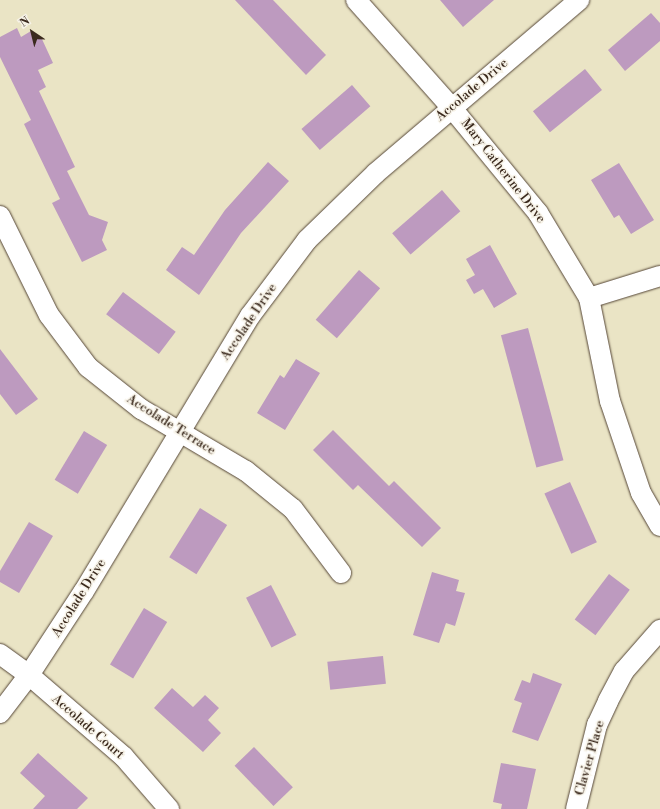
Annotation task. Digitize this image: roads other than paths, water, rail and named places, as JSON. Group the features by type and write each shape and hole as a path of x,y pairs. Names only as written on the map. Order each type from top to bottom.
{"street":[{"name":"Mary Catherine Drive","path":"356,0 451,107 538,213 589,298 610,401 641,493 660,526"},
{"name":"Accolade Drive","path":"0,713 29,676 84,591 250,316 307,240 376,173 451,107 579,0"},
{"name":"Accolade Terrace","path":"0,216 49,315 88,367 141,409 246,472 293,509 341,574"},
{"path":"589,298 660,276"},
{"name":"Clavier Place","path":"576,809 597,725 608,701 624,670 660,630"},
{"name":"Accolade Court","path":"0,654 29,676 124,757 169,809"}]}
